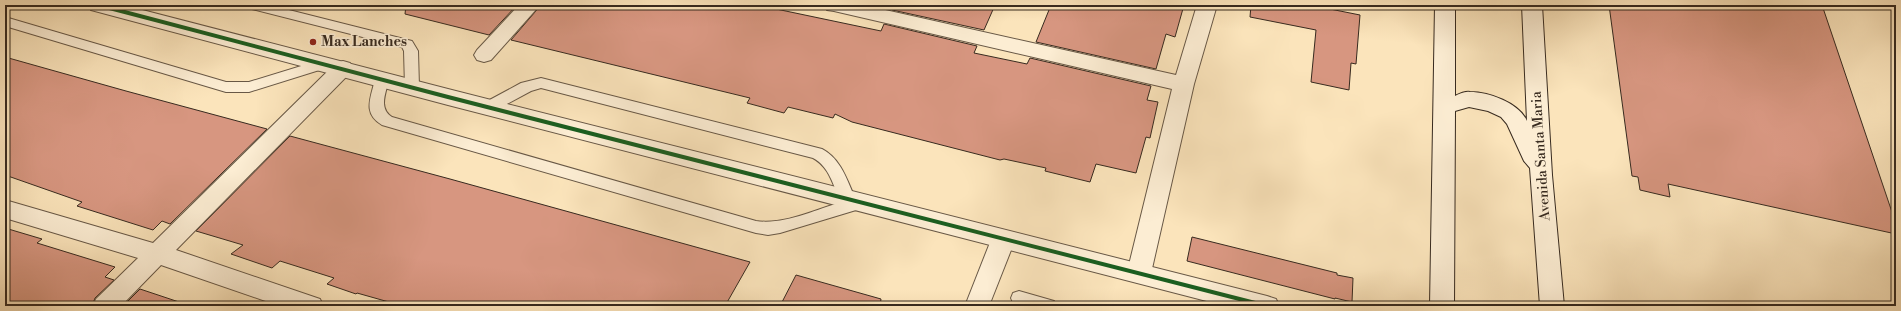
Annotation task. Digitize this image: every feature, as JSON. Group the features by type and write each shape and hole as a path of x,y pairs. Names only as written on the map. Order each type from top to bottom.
{"street":[{"path":"484,55 530,5"},
{"path":"834,5 1184,84"},
{"path":"1139,273 1184,84 1207,5"},
{"path":"1442,306 1446,5"},
{"name":"Avenida Santa Maria","path":"1532,5 1541,175 1552,306"},
{"path":"113,6 488,108 1267,306"},
{"path":"105,306 157,254 333,66"},
{"path":"1444,107 1469,98 1494,105 1508,112 1516,119 1541,175"},
{"path":"5,209 157,254 311,306"},
{"path":"977,306 1003,240"}],"lane":[{"path":"252,5 407,44 411,51 412,87"},
{"path":"5,21 226,86 249,87 333,66"},
{"path":"382,79 376,108 378,116 387,121 756,227 768,229 780,227 854,201 825,156 810,151 541,83 526,87 488,108"},
{"path":"1019,298 1048,306"}],"building":[{"path":"406,5 517,5 489,35 405,14"},
{"path":"541,5 757,5 881,31 884,24 977,46 974,53 1027,64 1030,58 1151,86 1147,100 1158,102 1150,138 1146,137 1136,173 1096,164 1090,182 1045,171 1046,168 1004,159 1000,160 852,122 835,114 833,118 788,107 784,113 747,103 750,98 511,40"},
{"path":"894,5 995,5 984,30 892,10"},
{"path":"1051,5 1184,5 1175,37 1166,34 1156,69 1036,42"},
{"path":"1251,5 1310,5 1360,15 1356,64 1351,63 1349,90 1311,82 1316,30 1250,17"},
{"path":"1609,5 1822,5 1896,224 1896,234 1668,184 1670,197 1640,190 1638,177 1632,176"},
{"path":"5,57 267,129 170,224 162,221 153,230 77,206 82,202 5,175"},
{"path":"290,136 750,262 725,306 403,306 357,293 356,294 327,284 334,278 280,261 272,268 231,254 243,245 196,231"},
{"path":"5,228 42,239 37,243 115,267 105,277 114,280 95,298 92,306 5,306"},
{"path":"1192,237 1353,278 1352,302 1187,261"},
{"path":"796,275 881,299 880,306 780,306"},
{"path":"140,289 179,302 178,306 123,306"}],"cycle path":[{"path":"98,5 448,97 1267,306"}],"place":[{"name":"Max Lanches","path":"313,42"}]}
